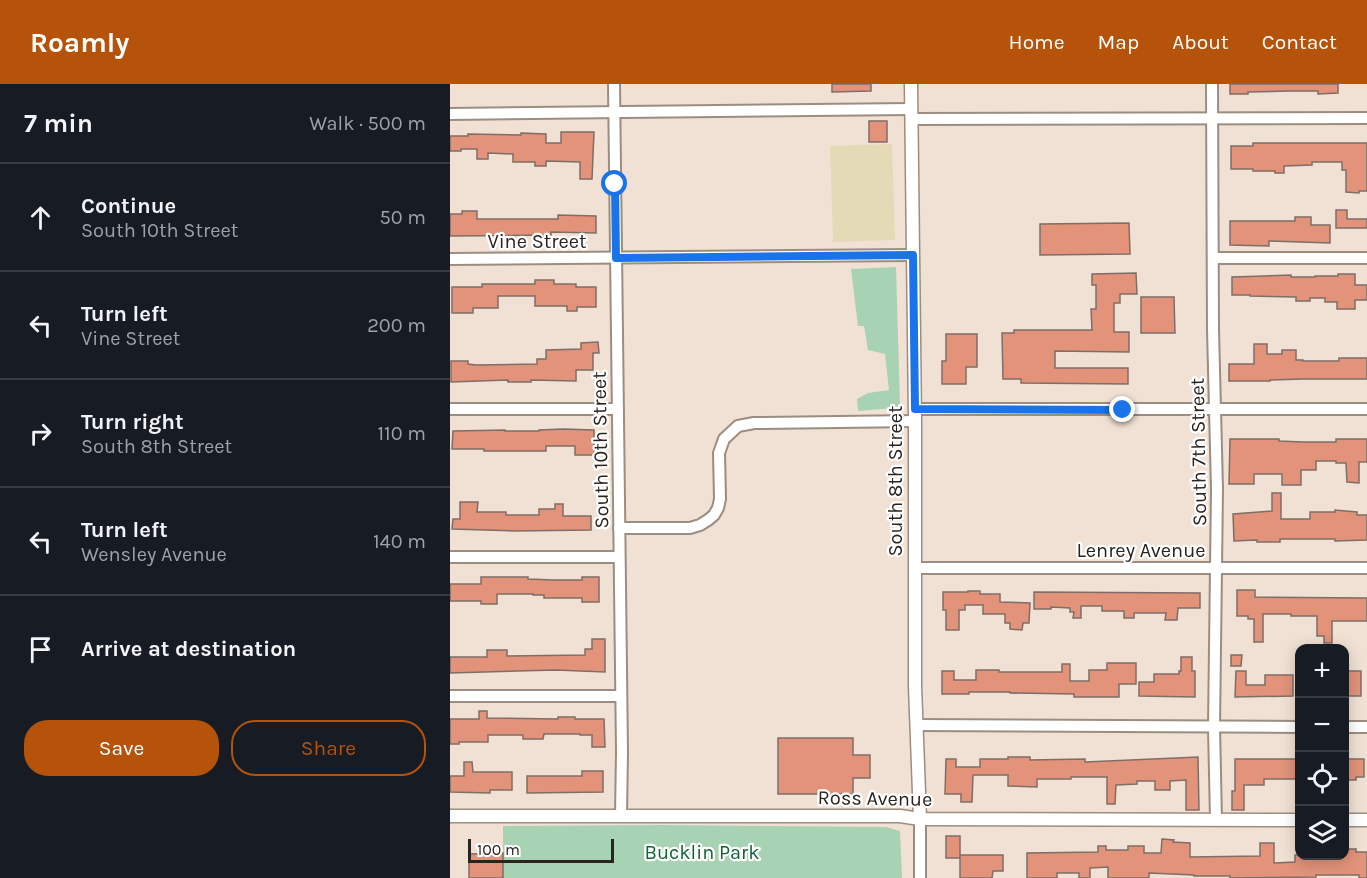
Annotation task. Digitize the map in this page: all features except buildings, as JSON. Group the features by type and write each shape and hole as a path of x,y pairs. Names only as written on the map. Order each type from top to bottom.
{"street":[{"name":"South 10th Street","path":"614,84 621,816"},
{"name":"South 8th Street","path":"911,84 916,725 921,878"},
{"name":"South 7th Street","path":"1212,84 1216,409 1214,727 1216,820"},
{"path":"450,114 614,112 1367,118"},
{"name":"Vine Street","path":"450,260 913,255"},
{"path":"1213,258 1367,258"},
{"path":"450,409 618,409"},
{"path":"619,528 690,528 708,520 714,515 720,499 719,453 724,439 738,426 754,423 915,415 1216,409 1367,409"},
{"path":"450,557 619,556"},
{"name":"Lenrey Avenue","path":"915,568 1367,568"},
{"path":"450,696 621,696"},
{"path":"916,725 1295,727"},
{"path":"1349,727 1367,727"},
{"name":"Ross Avenue","path":"450,816 900,816 920,819 1295,820"},
{"path":"1349,820 1367,820"}],"green space":[{"path":"896,267 900,405 895,408 858,411 857,399 868,393 889,390 885,354 868,350 864,326 858,326 851,269"},
{"name":"Bucklin Park","path":"503,826 886,827 900,831 902,878 503,878"}],"sand":[{"path":"892,144 895,240 833,242 830,146"}],"route":[{"path":"615,184 616,258 913,255 915,409 1123,410"}]}
